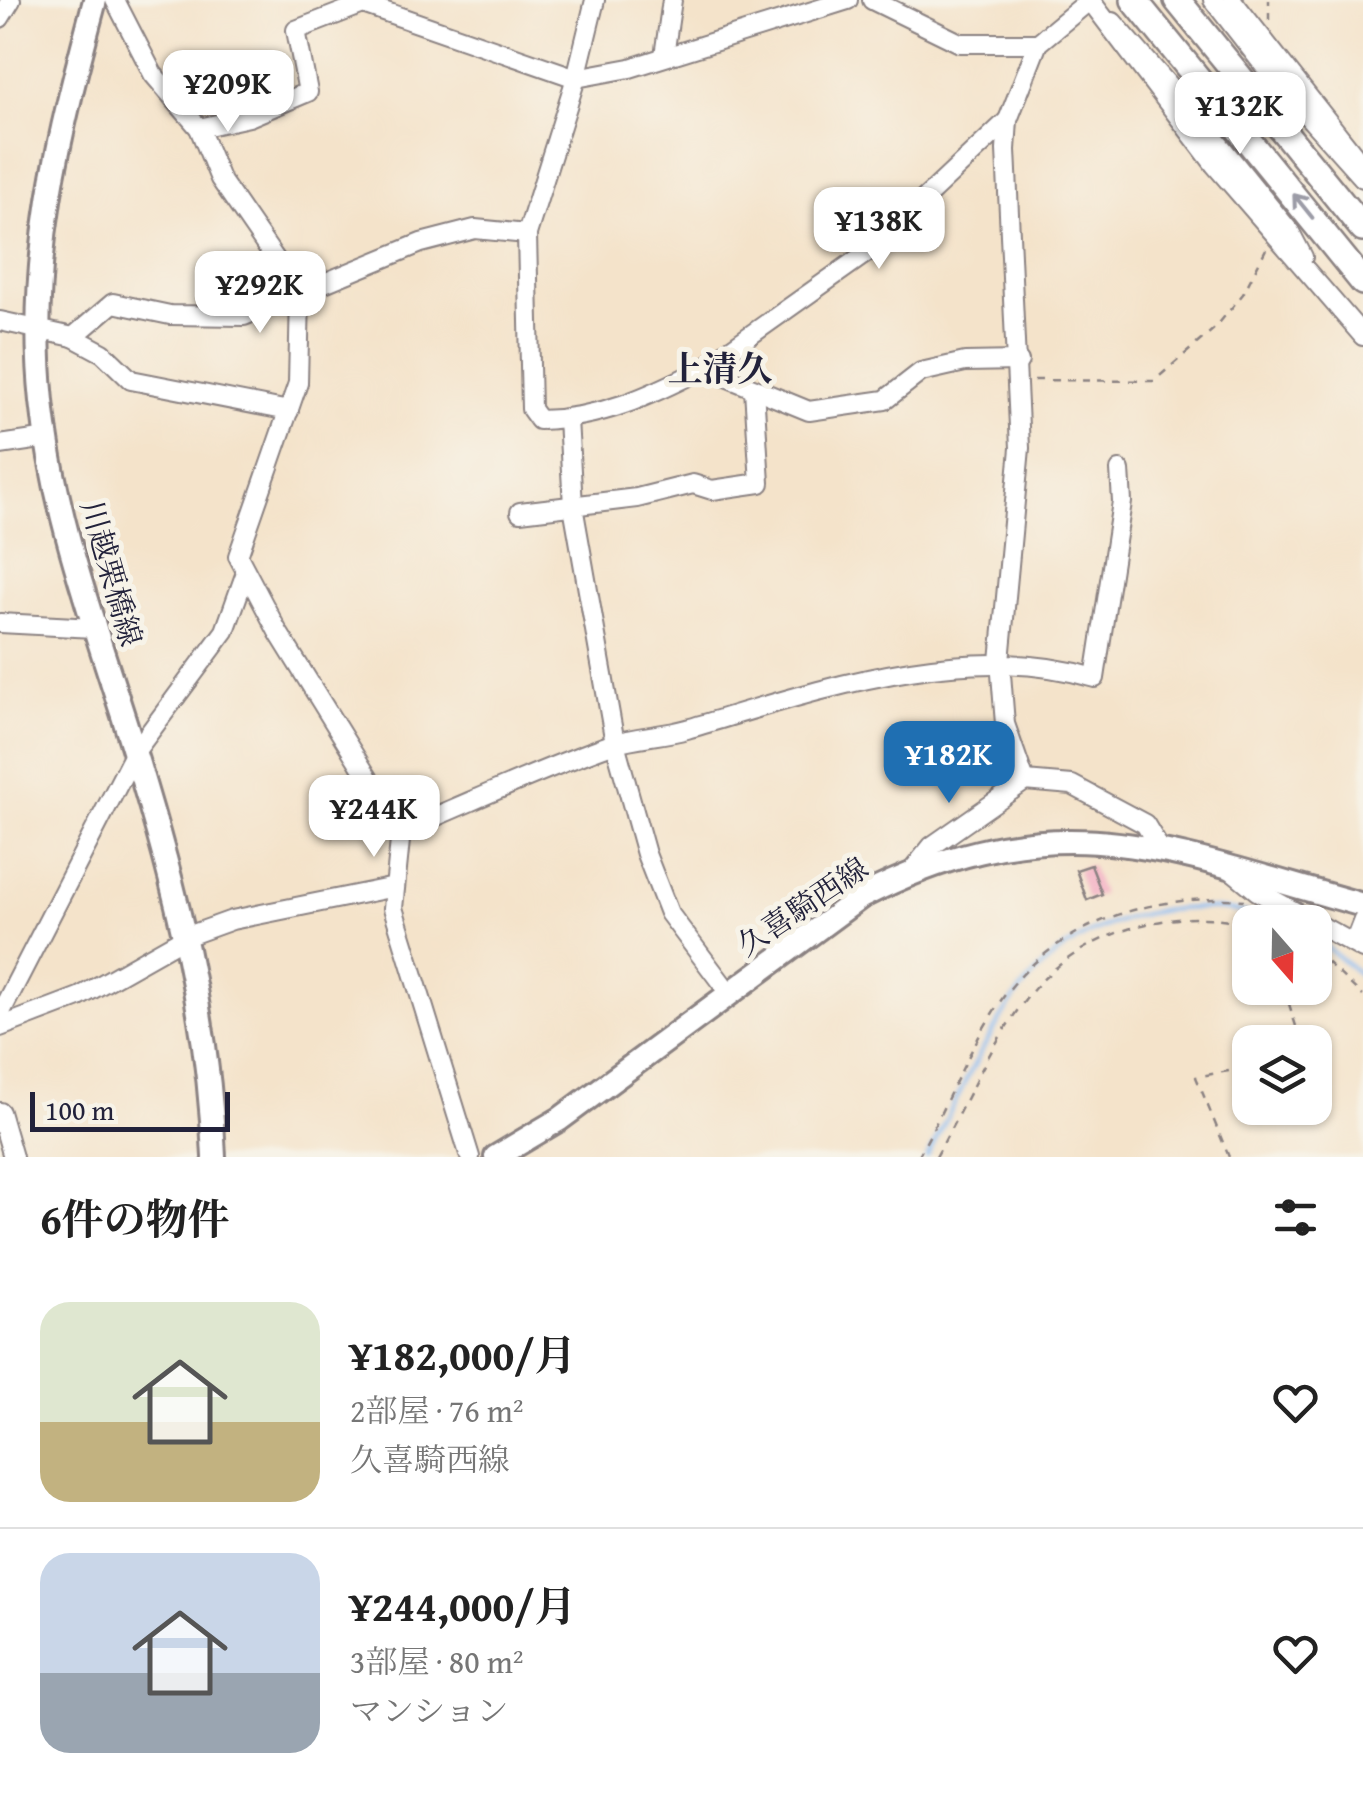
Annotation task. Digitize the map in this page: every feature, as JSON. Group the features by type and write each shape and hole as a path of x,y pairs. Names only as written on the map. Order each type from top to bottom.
{"highway":[{"path":"1134,0 1363,282"},
{"path":"1176,0 1363,229"}],"main road":[{"name":"川越栗橋線","path":"95,0 53,159 41,271 42,400 70,548 134,752 185,937 209,1072 214,1157"},
{"name":"久喜騎西線","path":"496,1157 560,1118 861,898 911,872 967,852 1068,838 1160,848 1363,905"}],"street":[{"path":"0,18 12,0"},
{"path":"115,0 154,74 200,128 220,178 300,295 298,383 238,556 245,575 401,831 392,908 470,1157"},
{"path":"595,0 576,78 527,234 531,409 539,420 568,420 647,398 704,368 868,251 1008,120"},
{"path":"664,56 672,0"},
{"path":"200,128 249,118 308,92 296,30 363,4 576,78 630,68 848,0"},
{"path":"872,0 960,43 1038,43"},
{"path":"1213,0 1276,81 1363,178"},
{"path":"1232,0 1363,166"},
{"path":"1026,782 1005,724 1000,661 1020,448 1020,370 1007,205 1008,120 1038,43 1092,3"},
{"path":"1092,3 1161,96 1363,336"},
{"path":"1092,3 1128,35 1210,132 1290,232 1310,274"},
{"path":"73,337 112,303 170,315 244,316 435,239 476,229 527,234"},
{"path":"0,321 73,337 103,352 131,380 289,411"},
{"path":"704,368 809,411 885,400 922,372 965,362 1020,370"},
{"path":"520,512 693,484 712,490 760,483 754,389"},
{"path":"568,420 572,506 615,743 646,854 669,913 729,993"},
{"path":"0,445 48,438"},
{"path":"401,831 615,743 682,730 813,689 1000,661 1056,666 1096,678 1122,502 1120,470"},
{"path":"0,1014 134,752 226,632 245,575"},
{"path":"0,623 94,628"},
{"path":"911,872 932,846 1026,782 1072,784 1146,824 1160,848"},
{"path":"1229,868 1257,891 1358,946 1363,920"},
{"path":"0,1027 79,997 185,937 232,920 395,887"},
{"path":"0,1112 13,1157"}],"path":[{"path":"1020,370 1154,381 1234,306 1275,235"},
{"path":"918,1157 992,1013 1041,956 1069,936 1140,906 1180,898 1250,900"},
{"path":"936,1157 1023,1002 1070,958 1092,944 1148,923 1210,917 1232,921"},
{"path":"1332,967 1363,996"},
{"path":"1229,1157 1196,1077 1232,1070"}],"building":[{"path":"1091,865 1102,894 1087,900 1076,870"}],"waterway":[{"path":"927,1157 1007,1009 1032,977 1062,951 1095,931 1130,918 1167,910 1232,911"},
{"path":"1332,952 1363,977"}],"tunnel":[{"path":"1210,133 1276,81"}],"district":[{"name":"上清久","path":"720,368"}]}
